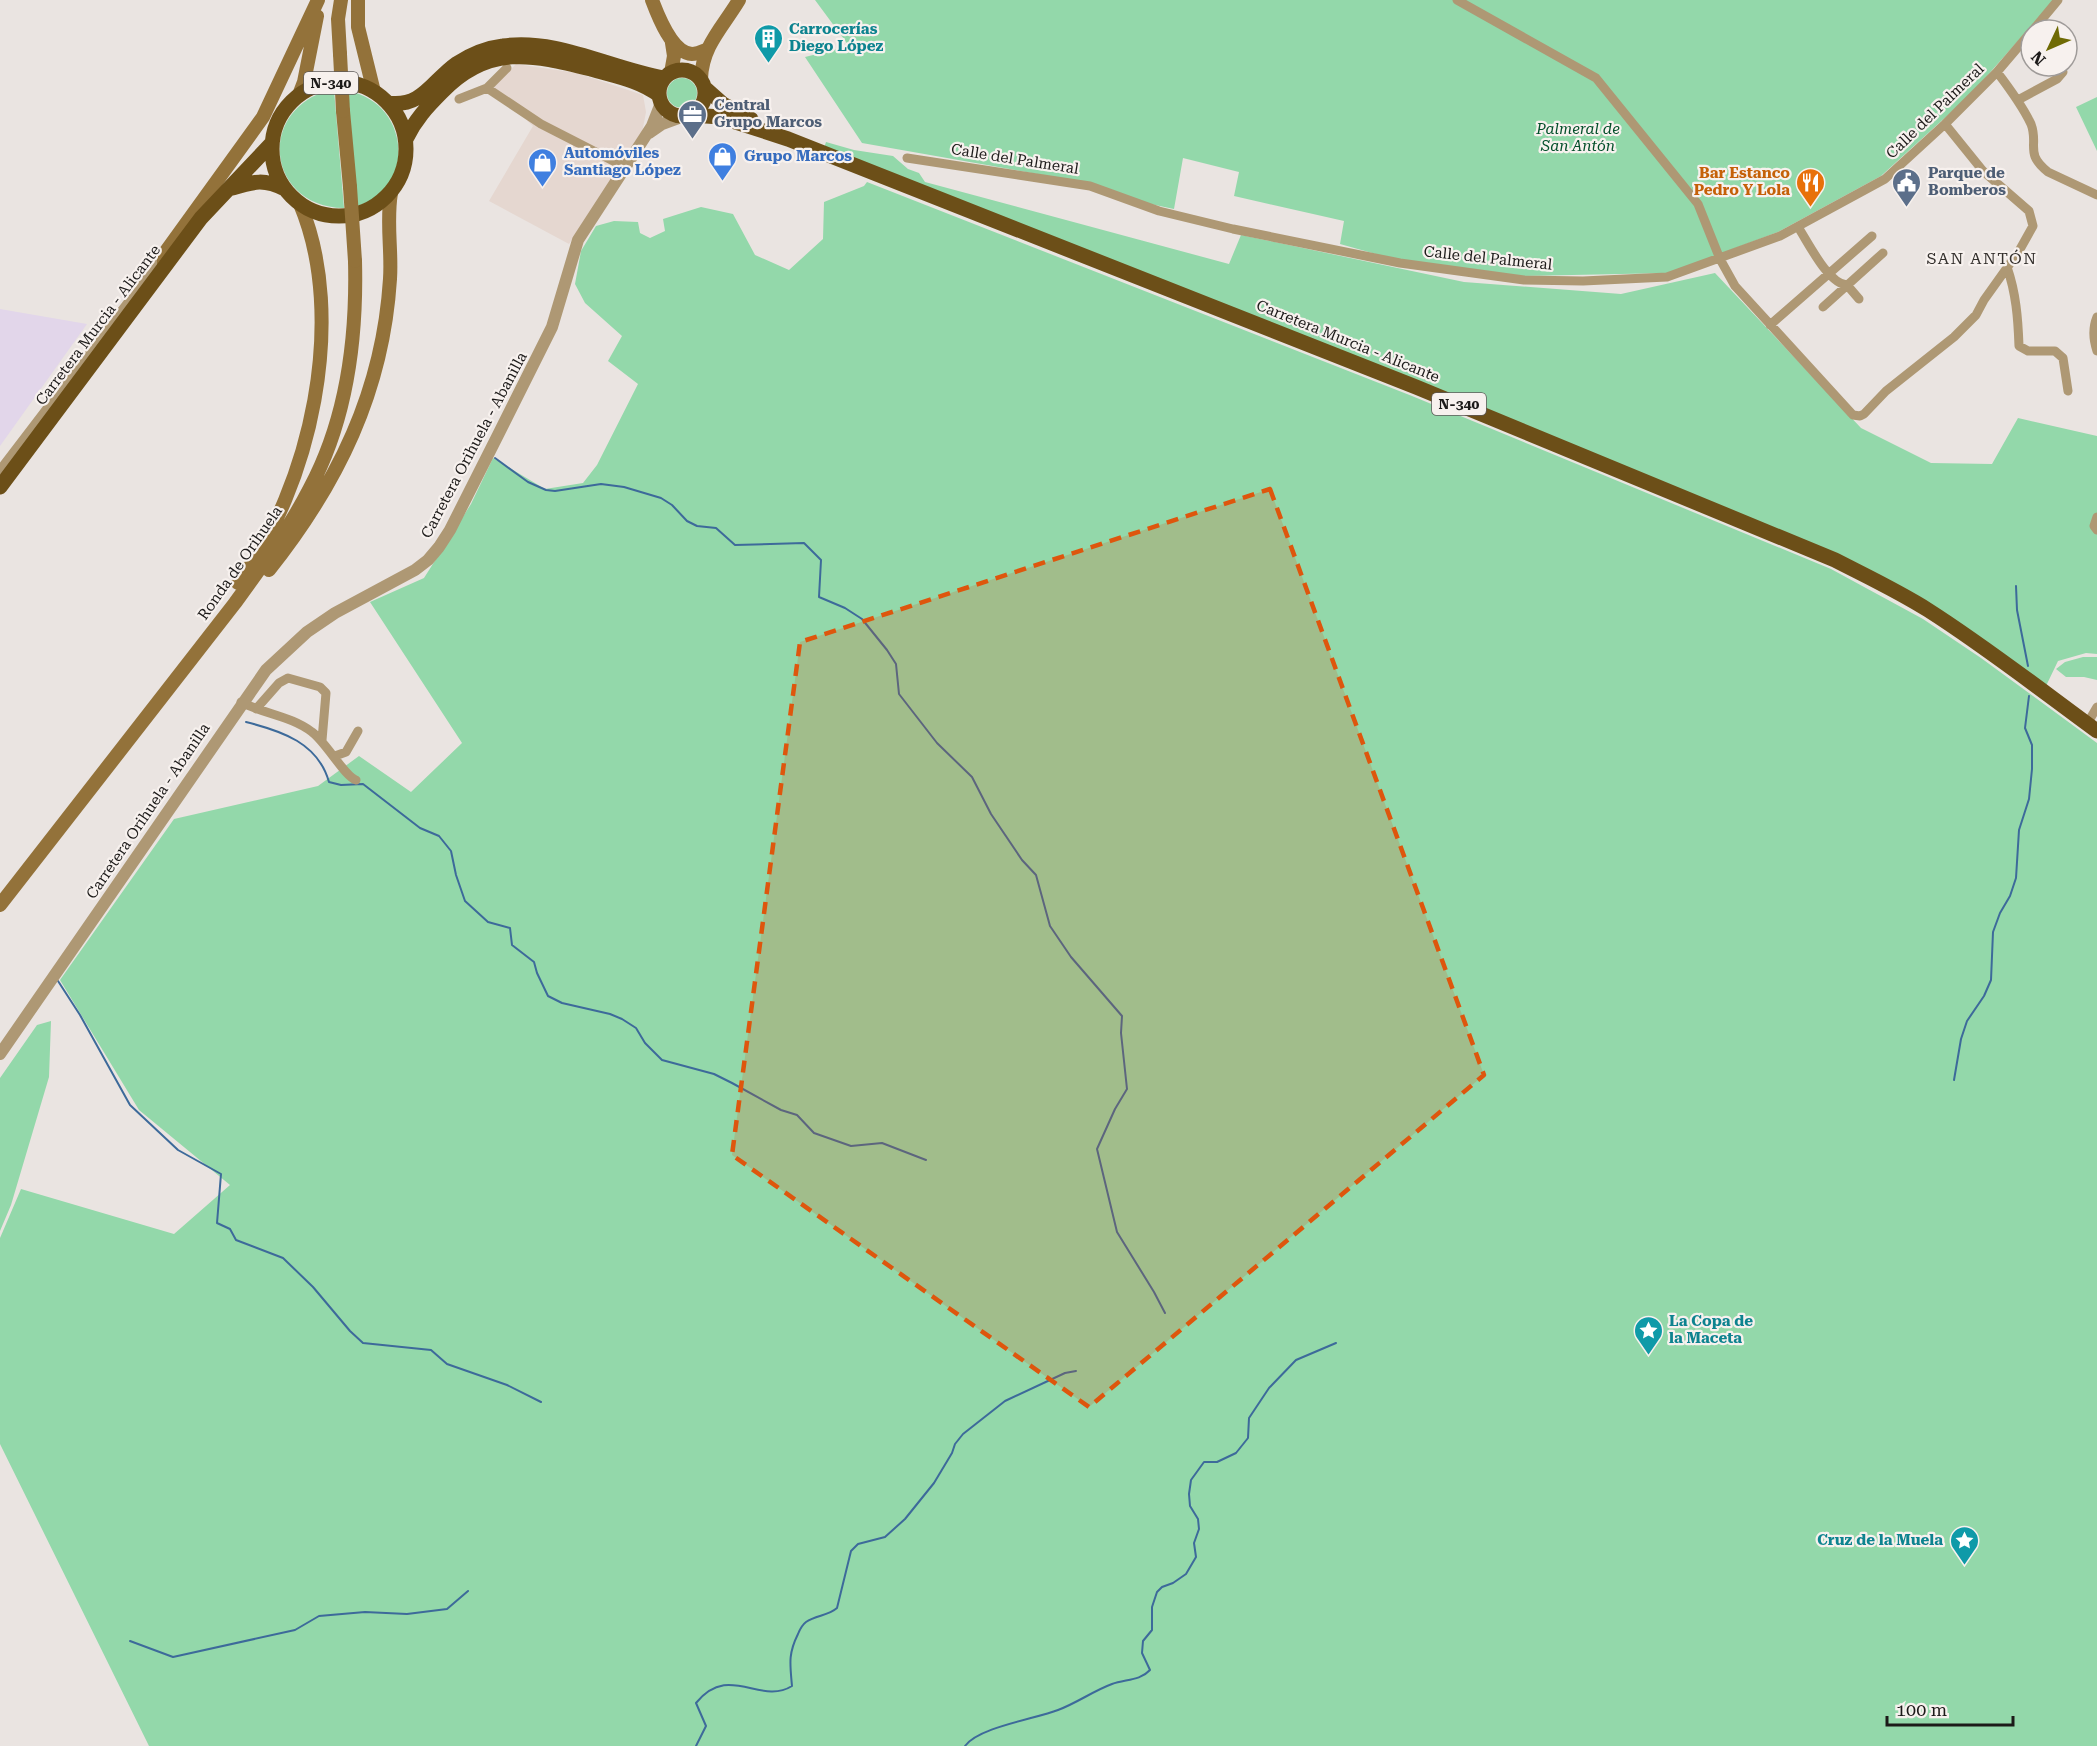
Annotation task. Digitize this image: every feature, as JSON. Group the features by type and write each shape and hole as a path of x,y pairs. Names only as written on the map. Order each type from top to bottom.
{"highway":[{"name":"N-340","path":"388,103 398,105 412,102 455,65 478,52 503,46 532,45 667,75 678,70 687,70 703,84"},
{"name":"N-340","path":"406,139 421,114 448,86 477,64 502,57 526,56 575,65 636,82 659,99 669,113 686,116"},
{"path":"659,99 659,89 667,75"},
{"name":"N-340","path":"344,82 359,85 374,92 388,103 399,120 406,139 405,162 398,183 391,193 378,204 364,212 348,216 331,216 315,212 300,204 285,189 275,167 273,143 281,116 299,95 313,87 328,83 344,82"},
{"name":"Carretera Murcia - Alicante","path":"703,84 734,110 788,139"},
{"path":"686,116 697,111 704,101 703,84"},
{"name":"Carretera Murcia - Alicante","path":"686,116 720,117 788,139 1416,387 1835,560 1898,592 1928,611 1987,650 2092,727"},
{"name":"Carretera Murcia - Alicante","path":"0,486 164,260 273,143"},
{"path":"230,189 253,182 273,183 285,189"}],"main road":[{"path":"299,95 320,0"},
{"path":"164,260 263,117 320,0"},
{"name":"Ronda de Orihuela","path":"0,905 262,566 311,487 332,438 345,389 356,322 355,261 338,19 341,0"},
{"path":"358,0 358,27 374,92"},
{"path":"652,0 672,43 674,56 667,75"},
{"path":"703,84 701,65 706,50 739,0"},
{"path":"672,43 685,52 694,54 706,50"},
{"path":"169,687 188,673 288,546 332,480 346,451 366,403 377,367 384,328 391,278 388,209 391,193"},
{"path":"98,778 108,755 245,574 281,513 301,456 314,406 322,335 315,258 310,231 300,204"}],"street":[{"path":"1457,0 1596,78 1698,204 1720,259 1735,286 1853,415 1860,416 1886,391 1954,338 1976,315 2033,226 2029,211 1983,171 1945,124"},
{"name":"Calle del Palmeral","path":"2043,18 2058,0"},
{"name":"Calle del Palmeral","path":"908,158 1090,186 1159,211 1233,229 1400,263 1524,280 1583,281 1667,277 1720,259 1798,227 1885,179 1945,124 1997,72 2019,46"},
{"path":"459,99 487,88 507,68"},
{"path":"1997,72 2018,100 2032,127 2033,153 2041,167 2097,195"},
{"path":"2018,100 2058,78"},
{"path":"487,88 541,124 624,166"},
{"name":"Carretera Orihuela - Abanilla","path":"0,1054 266,670 307,632 335,613 415,570 439,547 450,530 552,327 578,240 624,166 646,136 657,115 659,99"},
{"name":"Carretera Orihuela - Abanilla","path":"646,136 662,124 686,116"},
{"path":"1798,227 1829,274 1841,284 1847,285 1858,299"},
{"path":"1770,325 1872,236"},
{"path":"1823,307 1883,253"},
{"path":"2007,267 2015,297 2019,346 2028,351 2055,351 2063,358 2068,391"},
{"path":"0,470 135,298"},
{"path":"2097,317 2093,337 2097,350"},
{"path":"2097,517 2094,526 2097,530"},
{"path":"256,709 279,683 288,678 320,687 326,693 322,740"},
{"path":"242,702 304,727 322,740 348,774 356,780"},
{"path":"2092,727 2097,707"},
{"path":"335,756 346,752 358,731"}],"highlighted area":[{"path":"1270,489 1484,1075 1089,1407 732,1155 800,642"}],"shaded area":[{"path":"516,64 577,73 643,95 646,112 642,133 569,244 489,201 533,126 492,89"},
{"path":"0,309 87,324 0,446"}],"green space":[{"name":"Palmeral de San Antón","path":"815,0 2054,0 2038,18 2019,18 2019,40 1971,94 1881,176 1778,232 1669,273 1523,276 1390,258 1340,244 1344,221 1234,196 1239,172 1183,158 1174,209 1141,202 1094,184 862,143 805,57 849,46"},
{"path":"682,78 688,79 696,87 696,99 688,107 682,108 676,107 668,99 667,93 668,87 676,79"},
{"path":"334,90 344,208 318,204 299,192 286,176 280,157 281,137 289,118 305,101"},
{"path":"348,91 368,98 384,111 394,127 398,146 397,165 390,182 377,196 357,206"},
{"path":"2097,97 2097,151 2076,107"},
{"path":"826,142 854,150 893,156 908,169 919,173 925,182 1229,264 1241,235 1464,282 1621,294 1715,273 1861,428 1931,463 1992,464 2018,418 2097,436 2097,654 2086,653 2058,661 2046,686 1933,606 824,148"},
{"path":"867,182 1412,396 1831,569 1923,619 1981,658 2097,743 2097,1746 149,1746 0,1444 0,1238 21,1189 174,1234 230,1185 139,1110 60,980 174,819 318,786 359,756 411,792 462,743 370,602 424,578 471,504 493,458 545,489 583,483 597,465 638,384 608,361 622,336 585,303 575,284 581,251 596,226 614,221 638,222 640,233 650,238 665,231 663,219 701,207 733,214 755,255 789,270 823,239 824,202 864,186"},
{"path":"2083,657 2097,657 2097,680 2066,677 2056,669 2065,662"},
{"path":"51,1021 49,1077 11,1205 0,1231 0,1078 37,1025"}],"waterway":[{"path":"495,458 528,482 546,490 555,491 601,484 624,487 661,498 672,505 687,521 697,526 716,528 735,545 804,543 821,560 819,597 845,608 862,619 887,650 896,664 899,694 937,743 972,777 991,814 1022,860 1036,875 1050,926 1071,957 1122,1016 1121,1033 1127,1089 1097,1149 1117,1232 1165,1313"},
{"path":"2016,586 2017,610 2028,666"},
{"path":"1954,1080 1961,1039 1967,1021 1984,996 1991,980 1993,932 2016,878 2019,830 2029,799 2032,769 2032,745 2025,728 2029,696"},
{"path":"246,722 273,730 297,741 316,757 329,782 341,785 363,784 420,828 439,836 451,851 465,901 488,922 510,928 512,945 534,962 548,996 562,1003 622,1019 636,1028 645,1043 662,1060 714,1074 781,1110 797,1115 814,1133 851,1146 882,1143 926,1160"},
{"path":"58,981 80,1015 130,1105 178,1150 221,1174 217,1223 230,1229 236,1240 283,1258 313,1287 363,1343 431,1350 447,1364 507,1385 541,1402"},
{"path":"965,1746 982,1734 1058,1710 1105,1687 1137,1678 1150,1670 1142,1653 1143,1641 1152,1630 1152,1607 1157,1592 1186,1574 1196,1557 1194,1543 1199,1529 1198,1519 1190,1506 1191,1480 1204,1462 1217,1462 1236,1453 1248,1438 1249,1418 1269,1388 1296,1360 1336,1343"},
{"path":"696,1746 706,1726 696,1703 708,1691 720,1686 732,1685 768,1691 780,1691 792,1686 790,1659 801,1627 806,1622 837,1608 851,1551 858,1544 885,1537 905,1519 934,1483 963,1434 1005,1401 1065,1373 1076,1371"},
{"path":"130,1641 173,1657 295,1630 319,1616 365,1612 407,1614 447,1609 468,1591"}],"place":[{"name":"Carrocerías Diego López","path":"768,64"},
{"name":"Central Grupo Marcos","path":"693,140"},
{"name":"Grupo Marcos","path":"723,182"},
{"name":"Automóviles Santiago López","path":"543,188"},
{"name":"Bar Estanco Pedro Y Lola","path":"1811,208"},
{"name":"Parque de Bomberos","path":"1907,208"},
{"name":"La Copa de la Maceta","path":"1648,1356"},
{"name":"Cruz de la Muela","path":"1964,1566"}],"district":[{"name":"SAN ANTÓN","path":"1982,258"}]}
